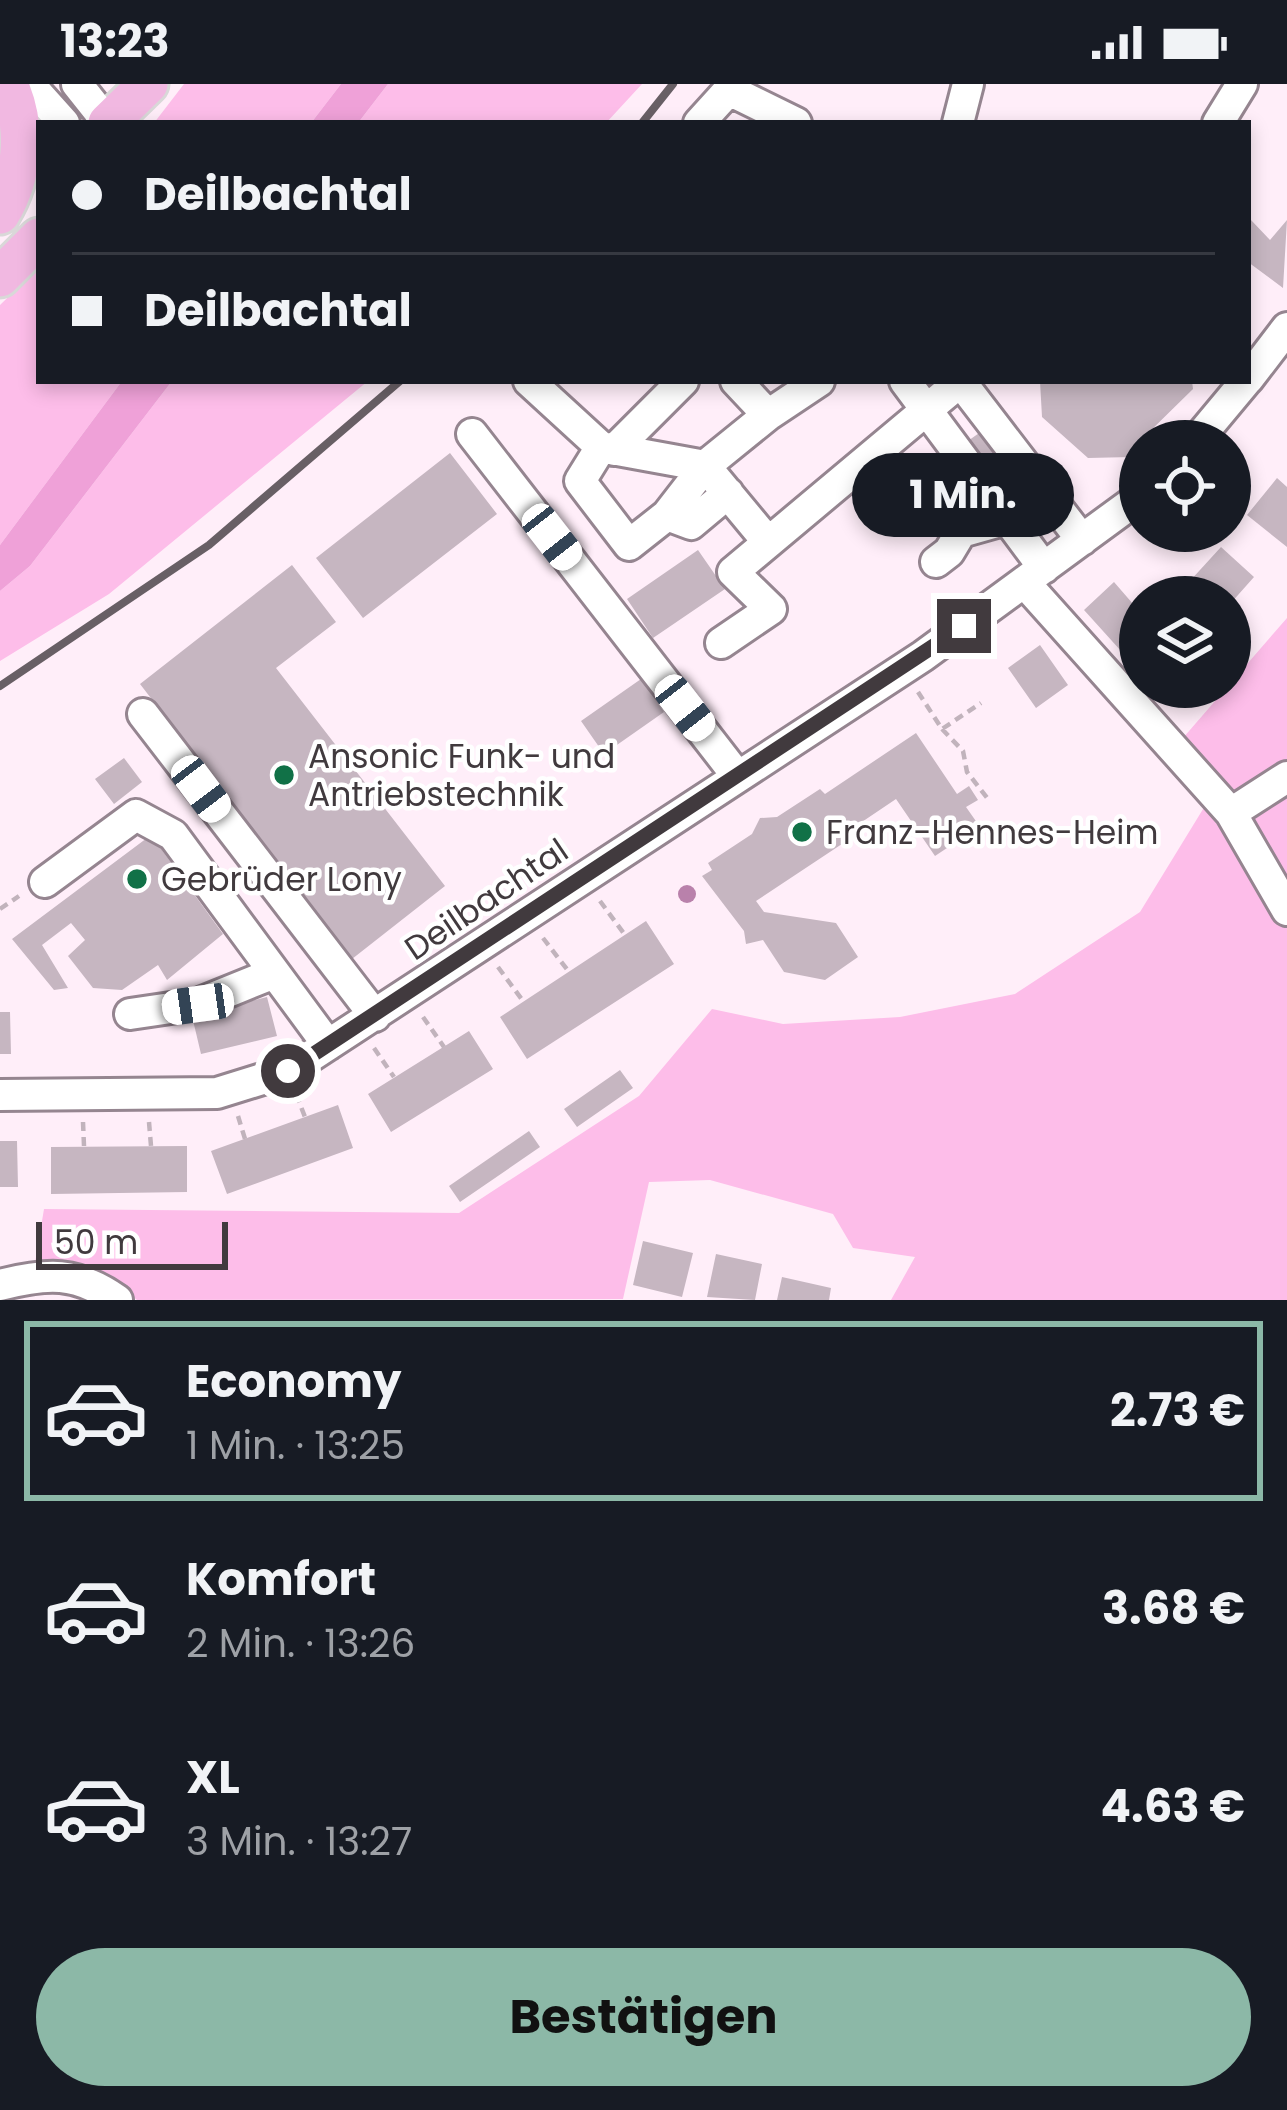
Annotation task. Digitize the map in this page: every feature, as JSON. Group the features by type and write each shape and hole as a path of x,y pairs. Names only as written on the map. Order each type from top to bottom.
{"main road":[{"path":"0,214 15,183 19,159 21,126 8,84"},
{"path":"111,120 148,84"},
{"path":"141,120 173,84"},
{"path":"0,226 36,196"},
{"path":"0,277 36,241"}],"street":[{"path":"29,84 61,120"},
{"path":"76,84 106,120"},
{"path":"959,120 968,84"},
{"path":"1220,120 1242,84"},
{"path":"702,120 731,87 791,120"},
{"path":"1251,375 1287,328"},
{"path":"532,384 607,449 705,466 768,542"},
{"path":"680,384 607,449 580,481 629,544 667,515 705,466 815,384"},
{"path":"739,384 768,415"},
{"path":"907,384 1006,519 1034,575 1226,808 1287,910"},
{"path":"721,643 771,609 734,572 956,384"},
{"path":"962,384 1082,540"},
{"path":"1214,420 1244,384"},
{"path":"472,434 738,777"},
{"path":"667,515 691,524 728,493"},
{"name":"Deilbachtal","path":"0,1096 217,1094 288,1071 902,669 1119,513"},
{"path":"936,562 950,552 962,532 1006,519"},
{"path":"143,714 367,1021"},
{"path":"1226,808 1287,777"},
{"path":"45,882 136,815 155,822 173,836 328,1045"},
{"path":"130,1014 198,1004 274,973"},
{"path":"0,1285 61,1274 94,1284 117,1300"}],"path":[{"path":"902,669 942,729 964,751 967,772 988,799"},
{"path":"942,729 981,703"},
{"path":"583,878 625,935"},
{"path":"526,915 568,972"},
{"path":"481,945 523,1001"},
{"path":"407,994 444,1047"},
{"path":"367,1021 394,1077"}],"shaded area":[{"path":"184,84 341,84 313,120 156,120"},
{"path":"341,84 388,84 360,120 313,120"},
{"path":"388,84 642,84 609,120 360,120"},
{"path":"36,270 36,384 120,384 0,545 0,305"},
{"path":"120,384 170,384 30,566 0,591 0,545"},
{"path":"170,384 364,384 109,594 0,661 0,591 30,566"},
{"path":"1287,618 1287,1300 891,1300 915,1257 853,1248 833,1214 710,1180 649,1182 623,1299 137,1300 90,1268 64,1261 35,1263 44,1209 459,1213 639,1096 712,1009 783,1024 900,1017 1015,994 1140,912 1219,783 1183,738 1209,708 1251,708 1251,660"}],"building":[{"path":"1251,220 1270,240 1287,220 1283,288 1251,264"},
{"path":"1040,384 1192,384 1193,389 1161,420 1119,420 1119,457 1088,458 1042,417"},
{"path":"982,431 1016,479 999,491 965,443"},
{"path":"450,453 497,514 363,618 316,558"},
{"path":"1277,478 1287,487 1287,547 1251,518 1251,510"},
{"path":"698,550 725,589 653,638 627,599"},
{"path":"1216,552 1226,552 1254,577 1251,580 1251,576 1194,576"},
{"name":"Ansonic Funk- und Antriebstechnik","path":"292,565 336,622 276,668 445,886 352,959 140,684"},
{"path":"1114,582 1119,588 1119,649 1084,610"},
{"path":"1040,645 1068,685 1036,708 1008,668"},
{"path":"641,679 664,712 604,754 581,721"},
{"path":"916,733 957,794 969,786 978,800 966,807 985,834 965,848 959,840 935,856 896,799 850,830 854,836 756,901 764,912 836,923 858,957 825,980 784,972 763,940 746,944 744,931 702,876 712,870 708,863 752,834 760,818 777,817 820,789 825,794"},
{"path":"124,758 142,782 114,804 95,779"},
{"name":"Gebrüder Lony","path":"151,835 223,934 167,980 158,965 122,990 93,988 68,956 85,940 71,923 42,945 68,988 54,990 12,939"},
{"path":"646,921 674,964 527,1059 500,1017"},
{"path":"267,997 277,1036 201,1054 192,1016"},
{"path":"0,1012 10,1012 11,1054 0,1054"},
{"path":"469,1031 493,1069 391,1132 368,1094"},
{"path":"620,1070 633,1088 577,1127 564,1109"},
{"path":"338,1105 353,1148 227,1194 211,1151"},
{"path":"529,1131 540,1147 460,1202 449,1186"},
{"path":"0,1141 17,1141 18,1187 0,1187"},
{"path":"187,1146 187,1192 51,1194 51,1147"},
{"path":"643,1241 693,1253 682,1297 633,1285"},
{"path":"716,1254 762,1264 755,1300 707,1297"},
{"path":"782,1277 831,1288 829,1300 777,1300"}],"railway":[{"path":"644,120 673,84"},
{"path":"0,686 209,545 397,384"}],"place":[{"name":"Ansonic Funk- und Antriebstechnik","path":"284,775"},
{"name":"Franz-Hennes-Heim","path":"802,832"},
{"name":"Gebrüder Lony","path":"137,879"}],"route":[{"path":"288,1071 964,626"}]}
